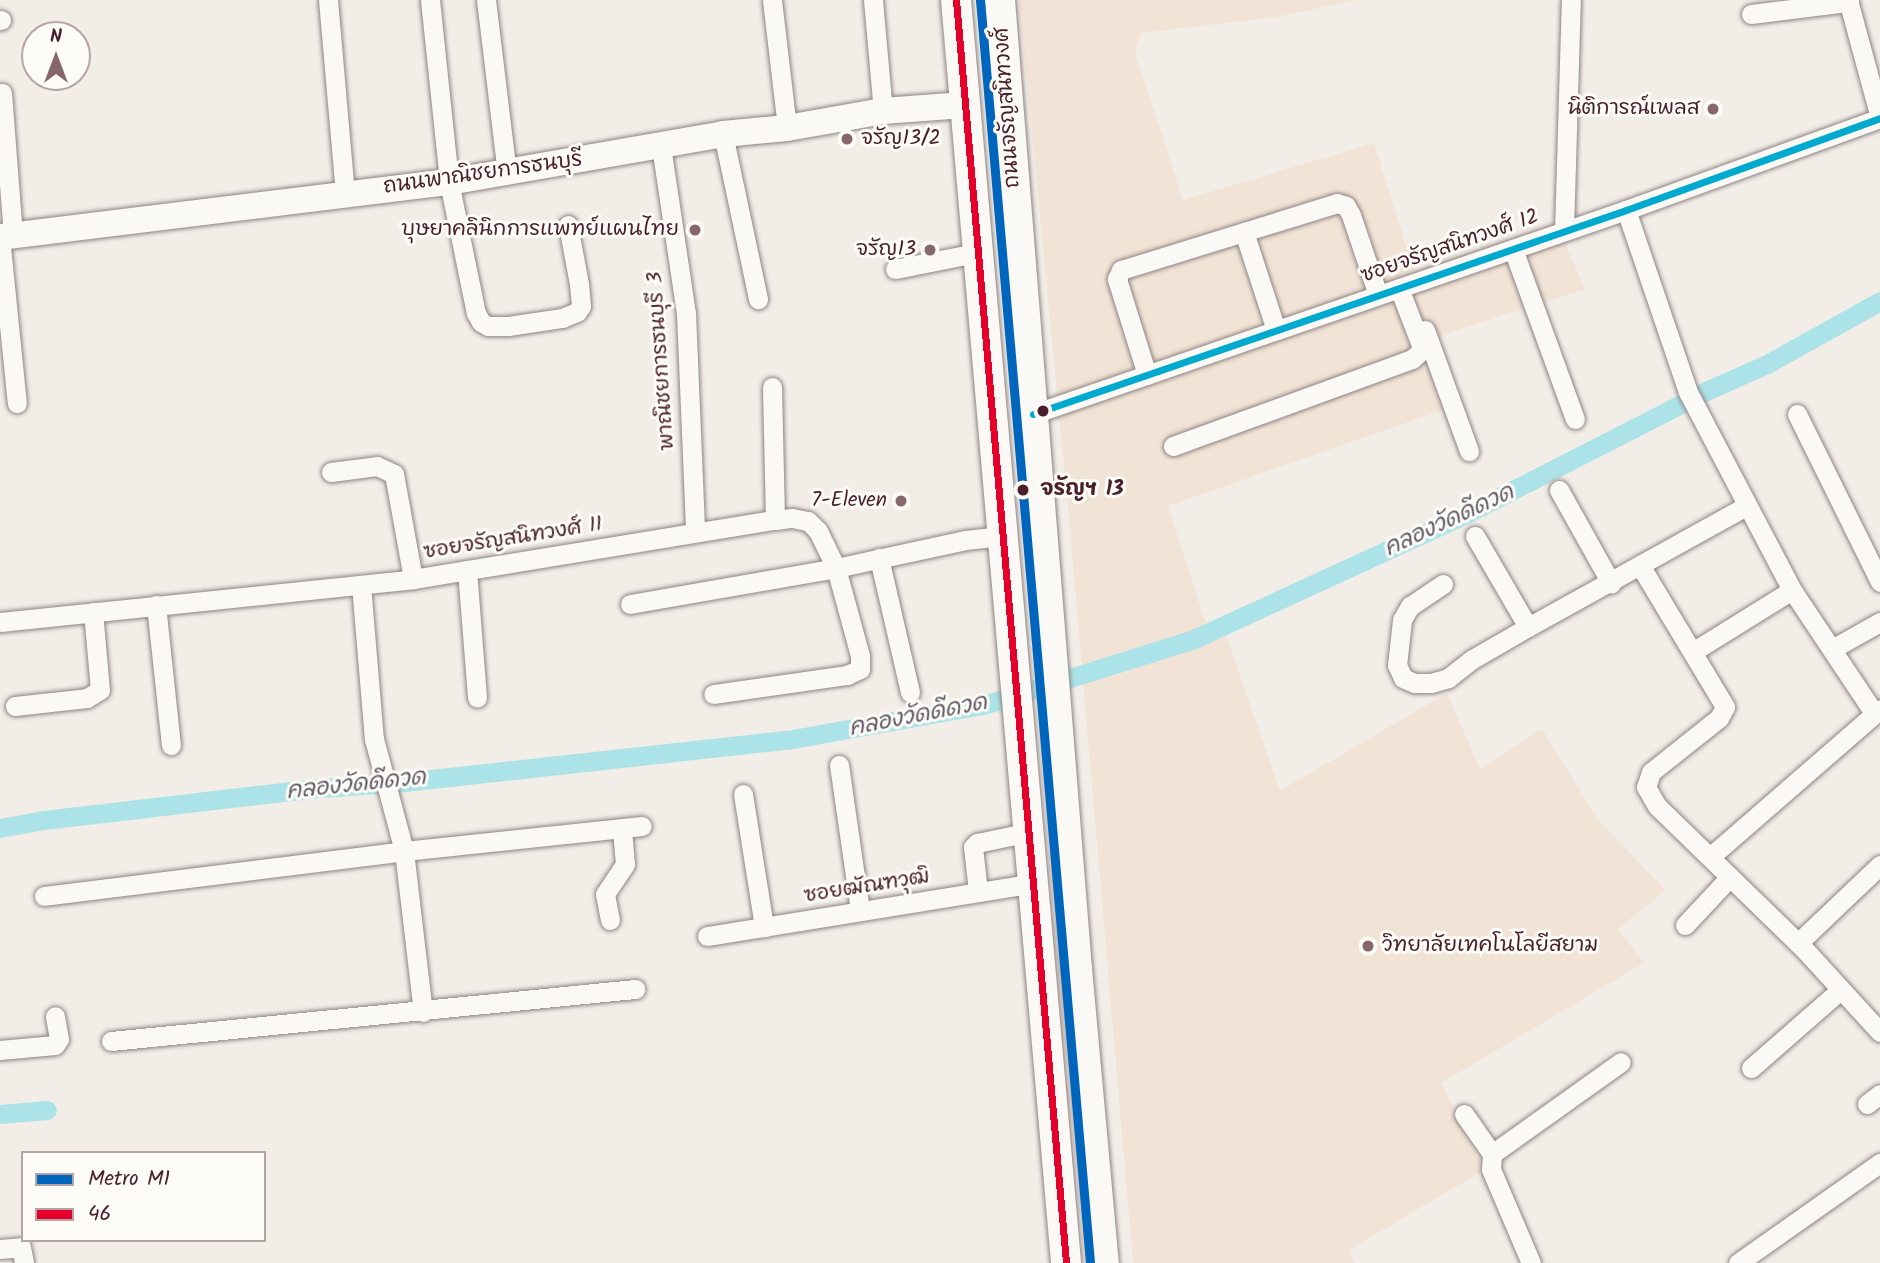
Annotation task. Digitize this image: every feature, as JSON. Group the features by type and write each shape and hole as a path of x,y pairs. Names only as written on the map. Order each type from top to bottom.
{"main road":[{"name":"ถนนจรัญสนิทวงศ์","path":"956,0 1066,1263"},
{"name":"ถนนจรัญสนิทวงศ์","path":"1000,0 1077,969 1104,1263"},
{"name":"ถนนพาณิชยการธนบุรี","path":"5,236 449,182 723,134 787,128 883,111 964,105"}],"street":[{"path":"328,0 345,193"},
{"path":"430,0 449,182 475,313 488,326 562,318 578,312 581,306 579,284 568,225"},
{"path":"486,0 507,173"},
{"path":"772,0 787,128"},
{"path":"873,0 883,111"},
{"path":"1564,231 1571,0"},
{"path":"1751,14 1849,1 1880,118"},
{"path":"2,93 6,361 17,403"},
{"name":"ซอยจรัญสนิทวงศ์ 12","path":"1033,414 1626,210 1880,118"},
{"path":"723,134 758,299"},
{"name":"พาณิชยการธนบุรี 3","path":"661,146 686,313 695,532"},
{"path":"1147,375 1117,279 1121,270 1337,203 1346,206 1378,295"},
{"path":"1626,210 1691,397 1792,590 1877,711 1710,857"},
{"path":"1244,232 1276,330"},
{"path":"1513,249 1575,419"},
{"path":"895,269 976,253"},
{"path":"1173,446 1412,359 1421,351 1421,345 1404,286"},
{"path":"1404,286 1469,451"},
{"path":"772,387 775,520"},
{"path":"1797,414 1880,582"},
{"path":"331,472 377,466 394,474 413,579"},
{"path":"1559,490 1611,583"},
{"path":"1443,584 1410,606 1402,620 1397,654 1403,678 1414,684 1431,684 1448,678 1471,660 1528,627 1641,567 1746,506"},
{"name":"ซอยจรัญสนิทวงศ์ 11","path":"0,622 413,579 792,518 808,521 818,531 836,568"},
{"path":"631,604 1003,536"},
{"path":"1475,536 1528,627"},
{"path":"879,558 910,692"},
{"path":"1641,567 1694,651 1725,707 1719,718 1651,772 1646,787 1657,806 1798,943 1880,1032"},
{"path":"713,694 847,675 860,669 860,656 836,568"},
{"path":"467,570 477,698"},
{"path":"361,585 374,739 404,851 423,1012"},
{"path":"1694,651 1792,590"},
{"path":"156,605 171,745"},
{"path":"15,706 87,698 100,690 93,612"},
{"path":"1832,649 1880,622"},
{"path":"839,765 860,910"},
{"path":"743,794 764,927"},
{"path":"44,897 404,851 632,827 625,864 605,894 610,920"},
{"path":"978,892 973,847 977,843 1030,832"},
{"path":"1798,943 1880,865"},
{"path":"1685,925 1729,878"},
{"name":"ซอยฒัณฑวุฒิ","path":"707,936 1034,883"},
{"path":"111,1041 635,989"},
{"path":"1751,1068 1840,990"},
{"path":"0,1050 55,1045 59,1039 55,1016"},
{"path":"1492,1154 1621,1062"},
{"path":"1464,1114 1492,1154 1491,1169 1531,1263"},
{"path":"1738,1263 1880,1163"},
{"path":"0,1249 21,1247 24,1263"}],"shaded area":[{"path":"1019,0 1358,0 1276,17 1141,33 1135,52 1183,200 1374,143 1414,271 1556,223 1585,289 1437,337 1460,404 1168,506 1211,640 1226,635 1280,791 1447,693 1480,769 1542,729 1598,820 1666,890 1618,929 1644,963 1441,1083 1484,1170 1349,1250 1354,1263 1133,1263 1069,517"}],"waterway":[{"name":"คลองวัดดีดวด","path":"0,828 44,820 308,789 404,782 787,740 987,704 1194,639 1468,513 1706,391 1767,364 1880,301"},
{"path":"0,1114 47,1110"}],"metro line":[{"name":"M1","path":"980,0 1090,1263"}],"transit line":[{"name":"46","path":"956,0 1066,1263"},
{"path":"1033,414 1626,210 1880,118"}],"place":[{"name":"นิติการณ์เพลส","path":"1713,109"},
{"name":"จรัญ13/2","path":"847,139"},
{"name":"บุษยาคลินิกการแพทย์แผนไทย","path":"695,230"},
{"name":"จรัญ13","path":"930,250"},
{"name":"จรัญฯ 13","path":"1023,490"},
{"name":"7-Eleven","path":"901,501"},
{"name":"วิทยาลัยเทคโนโลยีสยาม","path":"1368,946"}]}
